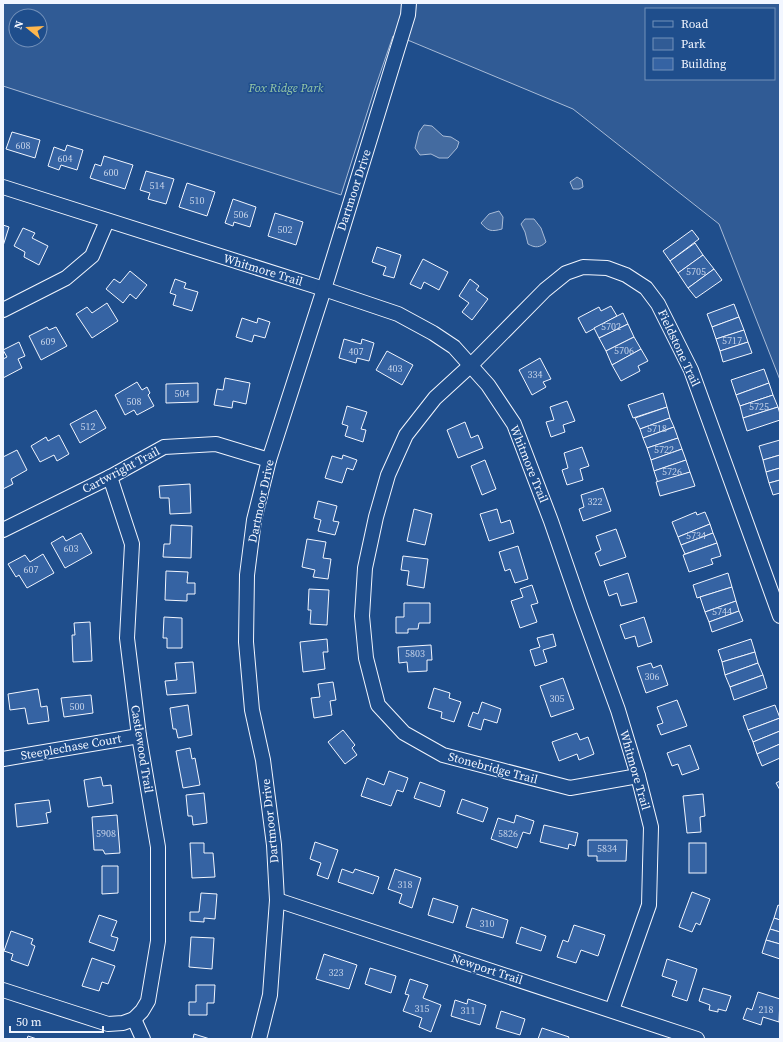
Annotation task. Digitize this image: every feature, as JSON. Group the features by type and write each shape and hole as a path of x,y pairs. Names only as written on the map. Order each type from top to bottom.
{"street":[{"name":"Dartmoor Drive","path":"259,1039 270,995 277,900 274,845 263,760 252,710 246,642 248,574 254,520 269,460 391,72 408,14 409,3"},
{"name":"Whitmore Trail","path":"3,187 398,314 433,333 454,347 488,385 514,424 551,521 618,710 638,776 651,827 649,905 612,1010"},
{"path":"3,310 66,278 92,256 107,221"},
{"name":"Fieldstone Trail","path":"471,365 545,290 566,273 583,267 607,268 626,275 646,288 658,304 691,370 780,616"},
{"name":"Stonebridge Trail","path":"471,365 436,398 406,435 388,475 376,517 365,568 362,616 366,658 378,706 404,733 443,755 464,761 570,788 638,776"},
{"name":"Cartwright Trail","path":"3,530 110,477 164,447 216,444 269,460"},
{"name":"Castlewood Trail","path":"110,477 132,544 127,638 139,736 158,847 158,940 148,1001 142,1011 134,1018"},
{"name":"Steeplechase Court","path":"3,759 139,736"},
{"name":"Newport Trail","path":"277,900 697,1039"},
{"path":"3,990 108,1024 123,1023 134,1018 143,1039"}],"green space":[{"name":"Fox Ridge Park","path":"3,3 780,3 780,380 719,224 573,109 410,41 393,36 341,195 3,86"}],"shaded area":[{"path":"424,125 432,126 443,136 451,137 459,142 457,148 448,158 439,158 431,154 420,155 415,148 419,132"},
{"path":"577,177 582,180 583,187 573,189 570,182"},
{"path":"499,211 503,217 502,229 490,230 481,223 489,214"},
{"path":"525,219 534,219 541,228 546,242 544,244 537,247 528,244 521,224"}],"building":[{"path":"12,132 40,140 35,158 6,149"},
{"path":"67,145 83,150 77,170 61,165 59,170 48,166 54,147 65,151"},
{"path":"104,156 133,165 125,189 90,178 95,164 101,166"},
{"path":"146,171 174,179 166,204 148,199 150,193 140,190"},
{"path":"187,183 215,192 207,216 179,207"},
{"path":"233,199 256,207 250,227 234,222 233,226 225,223"},
{"path":"275,213 303,222 296,245 268,236"},
{"path":"3,225 9,227 3,246"},
{"path":"23,228 35,233 32,238 48,246 39,265 24,257 25,252 14,246"},
{"path":"692,230 699,239 670,261 663,251"},
{"path":"695,243 703,255 678,273 670,261"},
{"path":"377,247 401,255 394,278 383,275 386,267 372,262"},
{"path":"703,255 714,269 688,288 678,273"},
{"path":"423,259 448,272 439,290 424,282 421,289 410,284"},
{"path":"714,269 722,280 696,298 688,288"},
{"path":"130,271 147,285 136,299 130,294 123,303 106,289 114,279 120,283"},
{"path":"175,279 186,283 184,288 198,292 192,311 173,305 176,295 170,293"},
{"path":"470,279 479,286 476,290 488,299 472,320 462,312 469,303 459,296"},
{"path":"107,303 118,321 92,338 76,314 87,307 92,313"},
{"path":"734,304 739,317 712,327 707,314"},
{"path":"611,306 617,316 586,333 578,318 599,307 601,311"},
{"path":"623,313 628,324 599,338 594,328"},
{"path":"739,317 744,330 716,339 712,327"},
{"path":"242,318 257,323 258,318 270,322 265,338 254,335 252,342 236,337"},
{"path":"628,324 634,337 606,351 599,338"},
{"path":"47,327 49,330 56,327 67,346 41,360 29,336"},
{"path":"744,330 748,342 720,351 716,339"},
{"path":"634,337 641,349 612,365 606,351"},
{"path":"344,339 361,344 362,339 374,343 369,361 357,358 356,363 339,358"},
{"path":"19,342 25,356 18,359 22,368 3,378 3,359 7,357 3,350"},
{"path":"748,342 752,353 723,362 720,351"},
{"path":"641,349 648,361 638,366 640,371 621,381 612,365"},
{"path":"387,351 413,365 402,385 376,370"},
{"path":"540,358 551,379 543,382 546,387 532,395 519,370"},
{"path":"764,369 769,383 736,395 731,380"},
{"path":"225,378 250,383 246,404 233,401 232,408 214,405 217,389 223,390"},
{"path":"137,382 142,390 147,387 150,393 148,395 154,406 137,415 134,410 125,415 115,395"},
{"path":"198,383 198,402 166,403 166,384"},
{"path":"769,383 773,395 740,406 736,395"},
{"path":"663,393 667,407 633,418 628,405"},
{"path":"773,395 778,407 743,418 740,406"},
{"path":"567,401 575,421 563,425 565,432 551,437 546,422 554,420 550,407"},
{"path":"347,406 367,412 361,429 366,430 363,442 345,436 348,426 342,424"},
{"path":"667,407 670,418 640,429 635,418"},
{"path":"778,407 780,420 747,431 743,418"},
{"path":"96,410 106,428 80,443 70,424"},
{"path":"670,418 674,427 643,438 640,429"},
{"path":"465,422 471,438 478,435 483,448 458,458 447,430"},
{"path":"674,427 678,438 647,448 643,438"},
{"path":"59,435 69,454 57,461 54,455 40,462 31,446 46,437 48,441"},
{"path":"678,438 682,449 651,460 647,448"},
{"path":"780,440 780,455 763,460 759,446"},
{"path":"582,447 589,466 580,469 583,480 567,485 562,470 568,468 564,453"},
{"path":"682,449 686,460 654,471 651,460"},
{"path":"17,450 27,470 11,479 13,484 3,489 3,457"},
{"path":"343,455 357,460 353,470 347,468 342,483 325,478 332,456 342,459"},
{"path":"780,455 780,468 766,472 763,460"},
{"path":"485,460 496,489 482,495 471,466"},
{"path":"686,460 690,472 658,483 654,471"},
{"path":"780,468 780,480 769,483 766,472"},
{"path":"690,472 695,486 660,496 656,482"},
{"path":"780,480 780,493 773,495 769,483"},
{"path":"190,484 191,513 170,514 169,498 160,498 159,486"},
{"path":"603,488 611,511 583,521 579,509 584,507 581,495"},
{"path":"318,501 337,506 333,521 339,522 335,535 318,531 321,520 314,518"},
{"path":"414,509 432,514 425,545 407,541"},
{"path":"497,509 501,523 510,520 514,533 489,541 480,514"},
{"path":"696,512 697,515 705,512 710,524 678,537 672,522"},
{"path":"710,524 713,533 681,545 678,537"},
{"path":"171,525 192,526 191,558 163,557 164,544 170,544"},
{"path":"616,529 626,557 600,566 595,553 601,550 596,536"},
{"path":"81,533 92,553 65,568 51,543 63,536 66,541"},
{"path":"713,533 717,543 685,554 681,545"},
{"path":"307,539 326,542 323,558 331,559 328,579 313,577 315,570 302,567"},
{"path":"717,543 721,556 711,559 713,564 689,572 683,555"},
{"path":"518,546 528,579 515,583 510,569 505,571 499,552"},
{"path":"43,554 54,573 27,588 19,575 16,577 8,564 25,555 30,562"},
{"path":"403,556 428,559 424,588 407,585 409,571 401,570"},
{"path":"166,571 188,572 187,583 195,583 195,594 187,594 187,601 165,600"},
{"path":"628,573 637,602 621,606 617,593 609,596 604,581"},
{"path":"728,573 732,587 697,598 693,585"},
{"path":"532,585 538,603 531,605 537,622 520,628 511,601 523,597 520,589"},
{"path":"732,587 736,601 705,612 700,597"},
{"path":"309,589 329,590 327,625 310,624 311,610 308,610"},
{"path":"736,601 739,611 709,622 705,612"},
{"path":"404,603 430,603 430,623 419,623 418,629 408,629 408,633 396,633 396,617 404,617"},
{"path":"739,611 743,621 712,632 709,622"},
{"path":"164,617 182,618 182,648 167,648 167,638 163,638"},
{"path":"644,617 652,642 638,647 635,636 625,639 620,625"},
{"path":"90,622 92,661 73,662 72,635 75,635 74,623"},
{"path":"553,634 556,646 543,650 547,662 535,666 530,650 540,647 537,638"},
{"path":"327,639 328,652 323,652 325,669 303,672 300,642"},
{"path":"751,639 755,652 722,662 718,650"},
{"path":"431,645 432,660 427,660 427,671 408,672 407,662 399,663 398,647"},
{"path":"755,652 758,663 725,675 722,662"},
{"path":"193,662 196,693 167,695 165,681 177,680 175,663"},
{"path":"651,663 653,668 661,665 668,685 646,693 637,667"},
{"path":"758,663 763,675 730,687 725,675"},
{"path":"763,675 767,688 734,700 730,687"},
{"path":"563,678 574,709 551,717 540,686"},
{"path":"333,682 336,700 330,701 332,715 314,718 311,698 320,697 318,684"},
{"path":"434,688 450,693 449,698 461,702 454,722 441,718 442,712 428,708"},
{"path":"38,689 41,707 47,706 49,721 28,724 25,708 10,710 8,694"},
{"path":"91,695 93,713 64,717 61,698"},
{"path":"677,700 687,726 661,735 657,725 663,723 657,707"},
{"path":"482,702 501,709 497,723 484,719 481,730 468,726 473,712 478,714"},
{"path":"188,705 192,735 178,738 176,729 173,729 170,708"},
{"path":"775,705 780,718 748,730 743,716"},
{"path":"780,718 780,731 753,742 748,730"},
{"path":"343,730 355,745 352,748 357,755 345,764 328,742"},
{"path":"780,731 780,744 757,754 753,742"},
{"path":"577,733 580,740 588,737 594,754 579,760 577,754 559,761 552,742"},
{"path":"780,744 780,758 762,766 757,754"},
{"path":"690,745 699,769 682,775 678,764 672,766 667,753"},
{"path":"190,748 192,759 195,758 200,785 183,788 176,751"},
{"path":"389,771 408,778 403,792 397,790 391,806 361,796 367,778 384,785"},
{"path":"101,777 103,786 111,785 113,803 88,807 84,780"},
{"path":"780,781 780,790 776,783"},
{"path":"420,782 445,791 440,807 414,798"},
{"path":"204,793 207,823 193,825 192,816 188,816 186,795"},
{"path":"703,794 705,816 700,817 701,832 687,833 683,796"},
{"path":"462,799 488,808 483,822 457,813"},
{"path":"49,800 51,812 46,813 48,823 17,827 15,804"},
{"path":"117,815 120,853 105,854 103,850 94,850 92,817"},
{"path":"516,815 534,821 530,834 523,832 517,848 491,839 498,818 514,823"},
{"path":"544,825 578,833 575,846 569,844 568,849 540,842"},
{"path":"588,840 627,840 626,861 597,861 597,856 588,856"},
{"path":"315,842 338,850 328,879 317,875 321,863 310,859"},
{"path":"190,843 204,843 204,853 213,853 215,877 192,878"},
{"path":"689,843 706,843 706,873 689,873"},
{"path":"102,866 118,866 118,893 102,894"},
{"path":"342,869 353,873 355,869 379,877 373,894 338,882"},
{"path":"395,869 421,878 412,908 399,903 402,894 388,889"},
{"path":"692,892 710,899 700,925 696,923 692,932 679,927"},
{"path":"201,893 217,894 215,919 204,918 204,922 190,921 190,912 199,912"},
{"path":"433,898 458,906 453,923 428,915"},
{"path":"778,905 780,906 780,920 774,918"},
{"path":"472,908 508,920 503,938 466,927"},
{"path":"99,915 117,921 111,936 118,938 114,951 89,942"},
{"path":"774,918 780,920 780,932 770,929"},
{"path":"574,925 605,935 598,956 581,950 576,963 557,957 563,940 568,942"},
{"path":"521,927 546,936 541,951 516,943"},
{"path":"770,929 780,932 780,944 766,940"},
{"path":"11,931 33,939 31,944 35,946 28,966 11,960 13,954 4,951"},
{"path":"191,937 214,938 212,969 189,967"},
{"path":"766,940 780,944 780,959 762,953"},
{"path":"324,954 357,965 349,989 316,979"},
{"path":"92,958 115,966 108,984 102,982 99,991 82,986"},
{"path":"667,959 697,969 687,1001 672,996 677,981 662,976"},
{"path":"370,968 396,976 391,993 365,984"},
{"path":"410,979 428,985 423,998 441,1005 431,1032 419,1027 422,1018 403,1011 409,995 405,994"},
{"path":"196,985 215,985 214,1003 207,1003 207,1015 189,1015 189,1002 196,1002"},
{"path":"703,988 731,996 726,1011 718,1009 718,1012 709,1010 710,1005 699,1001"},
{"path":"758,992 780,999 779,1022 763,1017 761,1025 743,1019 747,1008 752,1010"},
{"path":"468,999 486,1005 480,1025 451,1016 455,1000 467,1004"},
{"path":"501,1011 525,1019 520,1035 496,1028"},
{"path":"542,1028 569,1037 568,1039 538,1039"},
{"path":"194,1034 210,1039 193,1039"},
{"path":"28,1036 37,1039 27,1039"}]}
